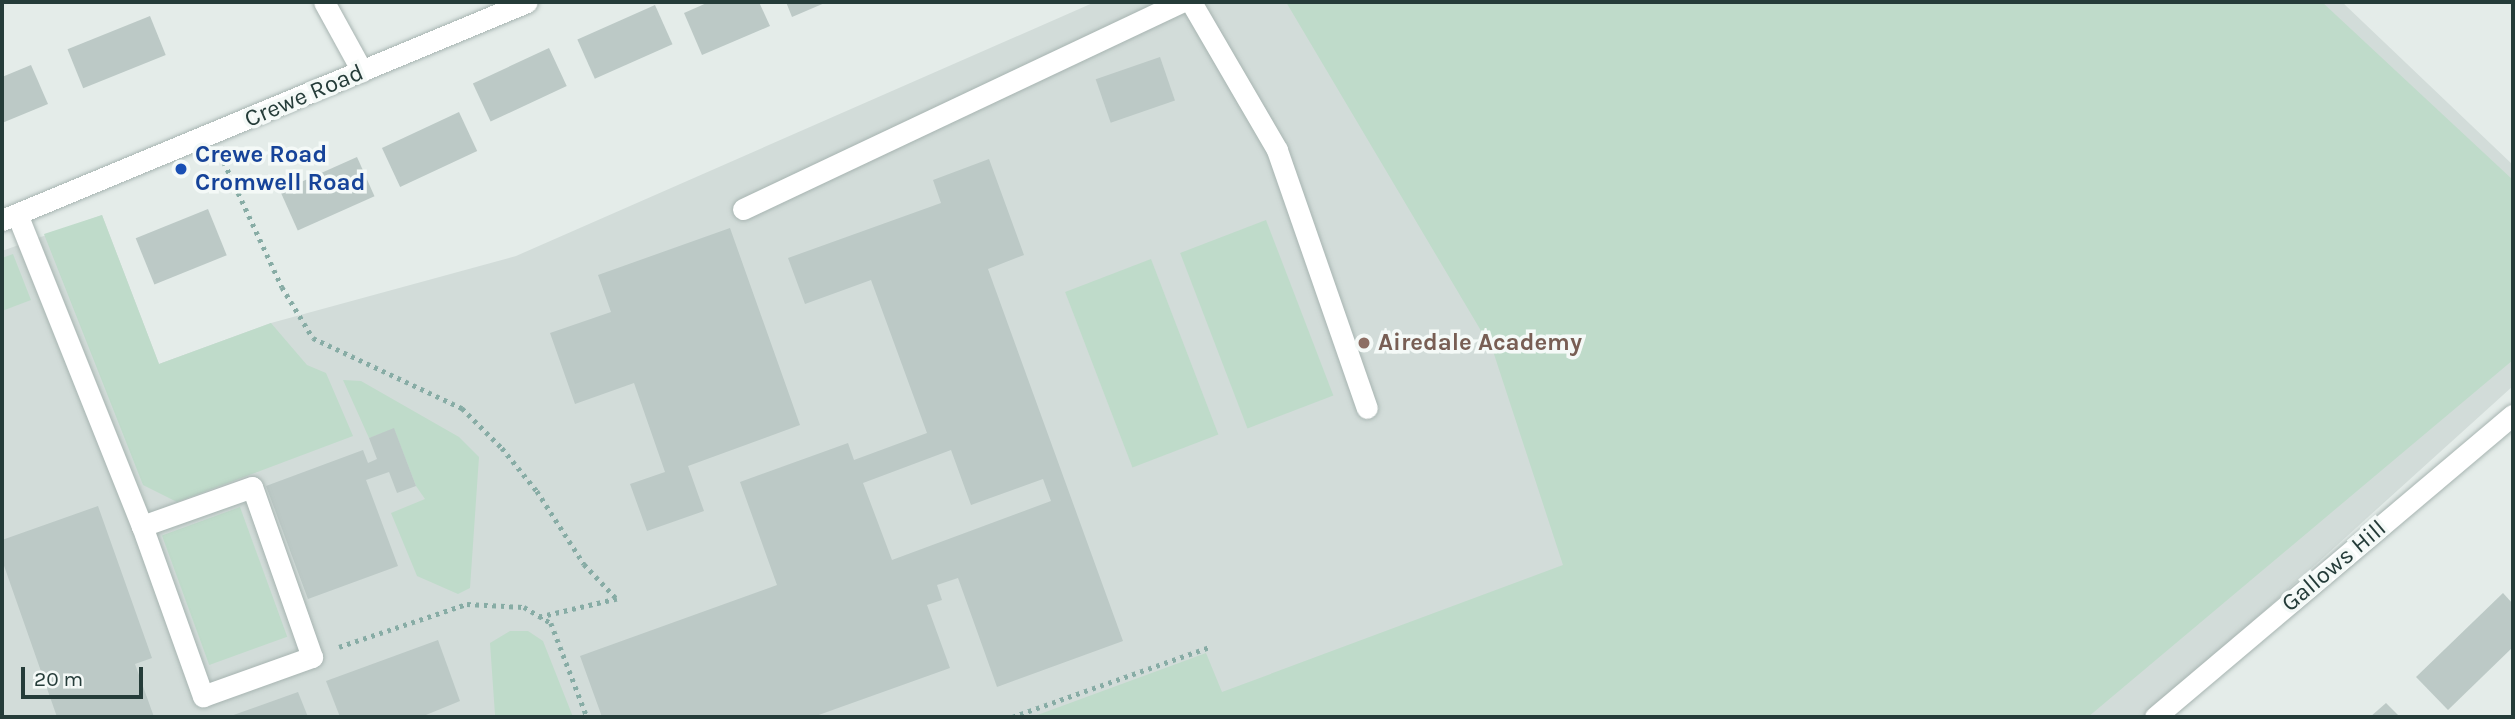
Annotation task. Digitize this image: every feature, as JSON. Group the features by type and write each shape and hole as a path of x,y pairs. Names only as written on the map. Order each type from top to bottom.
{"street":[{"path":"324,2 362,71"},
{"name":"Crewe Road","path":"10,217 211,136 527,2"},
{"path":"743,209 1181,2"},
{"path":"1191,2 1277,150 1367,408"},
{"path":"10,217 142,526 203,696 312,657 252,486 142,526"},
{"name":"Gallows Hill","path":"2155,717 2513,415"}],"path":[{"path":"211,136 282,287 313,338 462,408 510,458 584,564 617,599 540,617"},
{"path":"312,657 467,604 524,607 551,623 587,717"},
{"path":"1012,717 1210,646"}],"shaded area":[{"name":"Airedale Academy","path":"1095,2 2342,2 2513,165 2513,386 2147,717 2,717 2,251 102,215 159,364 271,323 516,256"}],"green space":[{"path":"1286,2 2322,2 2513,180 2513,360 2088,717 1032,717 1206,653 1222,692 1563,565 1493,351"},
{"path":"102,215 159,364 271,323 307,365 326,373 353,436 177,502 143,485 44,234"},
{"path":"1266,220 1333,396 1247,428 1180,253"},
{"path":"13,254 31,300 2,311 2,258"},
{"path":"1151,259 1218,435 1132,467 1065,292"},
{"path":"343,380 361,381 459,437 479,457 470,588 458,594 417,576 391,513 425,499 416,486 394,429 369,438"},
{"path":"240,507 287,637 209,665 162,535"},
{"path":"510,631 528,631 543,641 573,717 490,717 495,715 490,643"}],"building":[{"path":"709,2 759,2 770,26 702,55 684,13"},
{"path":"786,2 827,2 792,17"},
{"path":"655,5 672,44 595,79 577,40"},
{"path":"150,16 166,55 83,88 67,49"},
{"path":"549,48 567,86 491,122 473,83"},
{"path":"1160,57 1175,100 1111,123 1096,79"},
{"path":"31,65 48,104 2,123 2,77"},
{"path":"459,112 477,151 400,187 382,148"},
{"path":"357,157 374,196 298,230 280,191"},
{"path":"989,159 1024,255 988,269 1123,641 997,687 958,578 937,585 942,600 927,605 950,668 813,717 602,717 580,656 777,585 740,482 848,443 854,460 927,433 871,280 805,304 788,258 941,203 933,180","holes":["951,450 971,505 1043,479 1051,501 892,560 863,483"]},
{"path":"208,209 227,255 154,285 136,238"},
{"path":"730,228 800,425 688,466 704,511 647,531 630,484 665,472 634,383 575,404 550,333 611,312 598,275"},
{"path":"394,428 416,486 397,493 389,472 366,480 398,566 308,599 266,486 363,450 368,463 377,459 369,438"},
{"path":"98,506 152,658 135,664 154,717 57,717 2,560 2,540"},
{"path":"2503,593 2513,604 2513,647 2448,710 2416,677"},
{"path":"438,640 460,701 421,717 340,717 326,681"},
{"path":"298,692 308,717 228,717"},
{"path":"2386,703 2400,717 2370,717"}],"place":[{"name":"Crewe Road Cromwell Road","path":"181,169"},
{"name":"Airedale Academy","path":"1364,343"}]}
